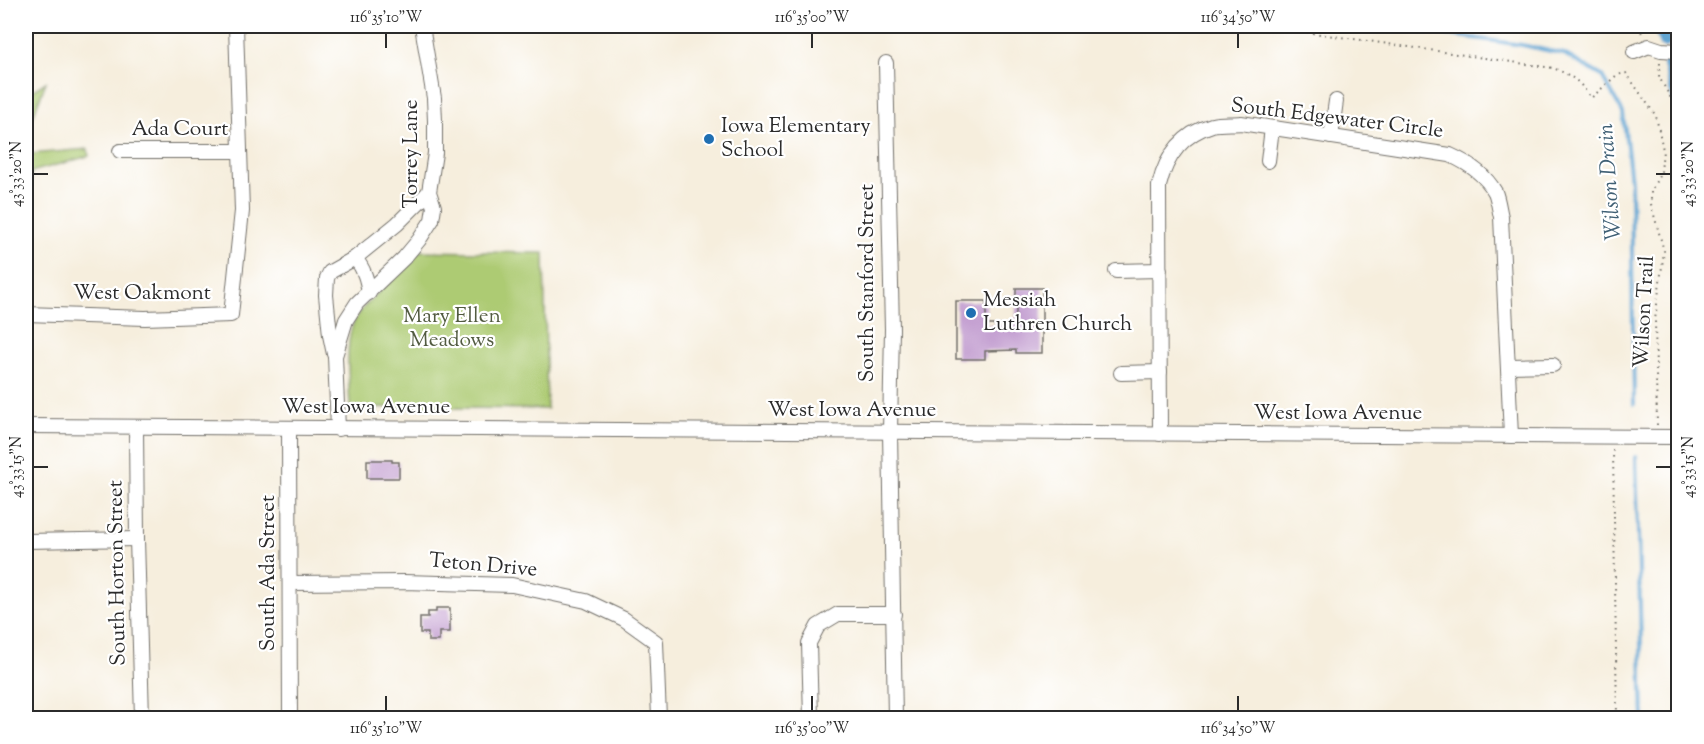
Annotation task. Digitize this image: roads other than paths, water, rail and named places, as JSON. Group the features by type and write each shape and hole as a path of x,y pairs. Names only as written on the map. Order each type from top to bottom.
{"street":[{"path":"236,26 240,151"},
{"name":"Torrey Lane","path":"338,429 335,356 346,320 357,303 404,258 432,220 434,207 429,192 435,153 434,98 422,26"},
{"path":"1634,52 1649,46 1661,50 1678,51"},
{"name":"South Stanford Street","path":"886,63 892,329 890,432 895,718"},
{"path":"1331,137 1336,101"},
{"name":"South Edgewater Circle","path":"1160,434 1159,186 1162,170 1171,153 1187,137 1213,125 1241,123 1450,154 1482,174 1496,194 1501,217 1511,436"},
{"path":"1268,161 1272,128"},
{"name":"Ada Court","path":"120,150 240,151"},
{"name":"West Oakmont","path":"26,314 145,318 231,315 242,211 240,151"},
{"path":"335,356 326,295 327,278 330,272 355,258 397,224 429,192"},
{"path":"355,258 362,267 369,293"},
{"path":"1116,271 1160,270"},
{"path":"1508,366 1552,365"},
{"path":"1121,373 1160,372"},
{"name":"West Iowa Avenue","path":"26,426 1678,437"},
{"name":"South Horton Street","path":"136,427 142,718"},
{"name":"South Ada Street","path":"289,428 291,718"},
{"path":"26,541 137,539"},
{"name":"Teton Drive","path":"290,583 404,582 512,585 586,601 624,619 656,642 659,718"},
{"path":"811,718 809,642 819,626 838,615 894,614"}],"waterway":[{"name":"Wilson Drain","path":"1390,26 1522,45 1564,54 1602,76 1623,113 1631,181 1634,404"},
{"path":"1659,26 1665,41"},
{"path":"1669,60 1678,96"},
{"name":"Wilson Drain","path":"1636,457 1643,718"}],"place":[{"name":"Iowa Elementary School","path":"709,139"},
{"name":"Messiah Luthren Church","path":"971,313"}],"park label":[{"name":"Mary Ellen Meadows","path":"452,329"}]}
